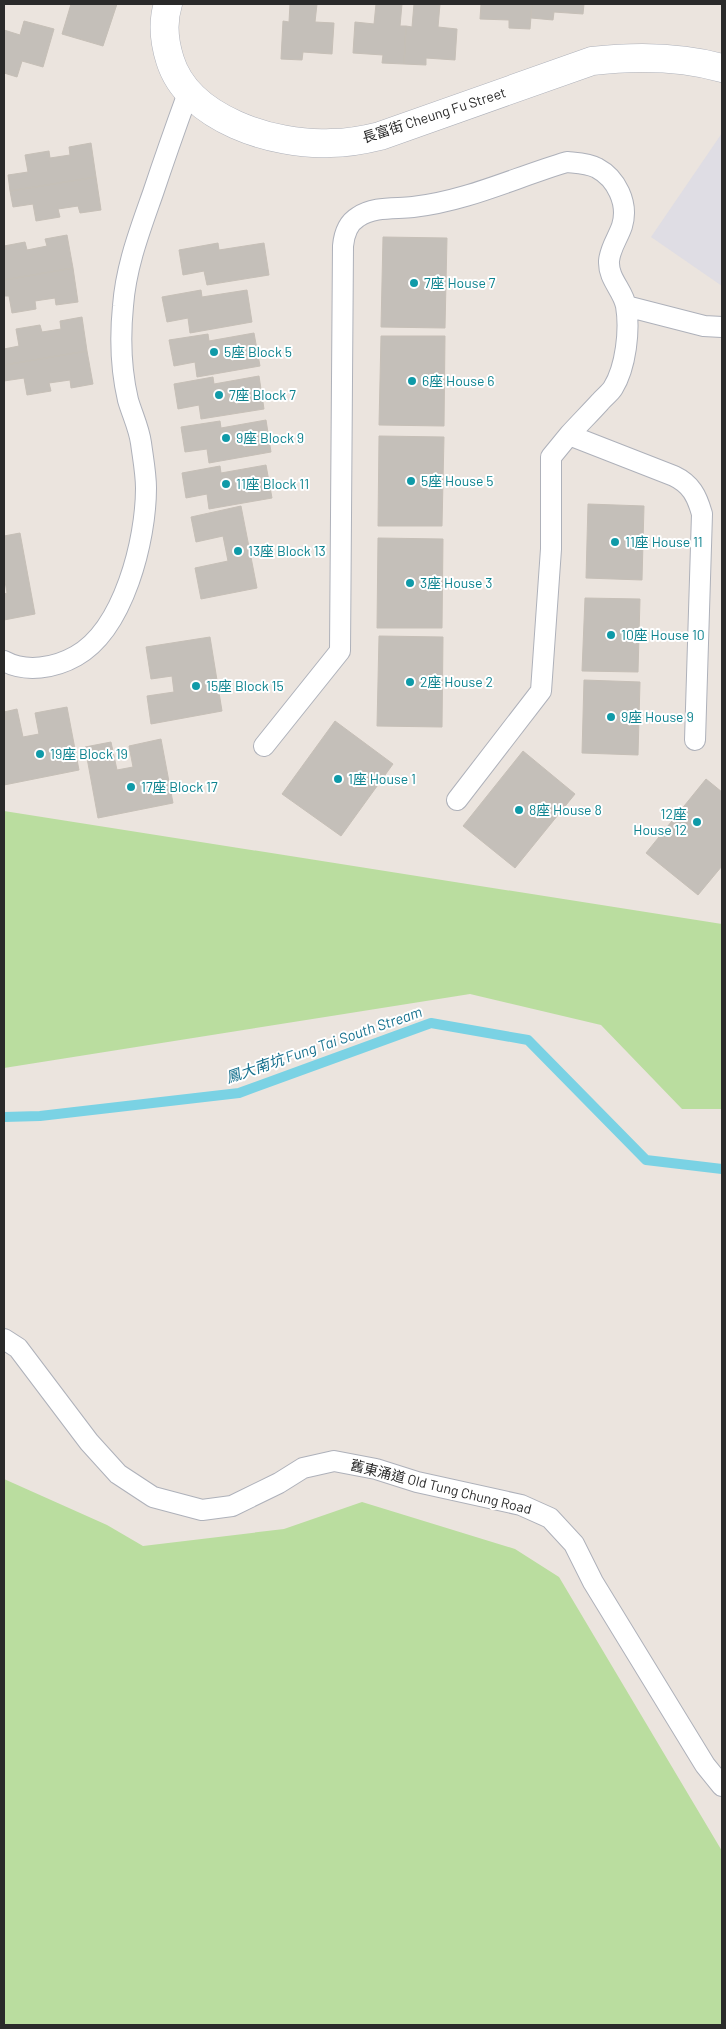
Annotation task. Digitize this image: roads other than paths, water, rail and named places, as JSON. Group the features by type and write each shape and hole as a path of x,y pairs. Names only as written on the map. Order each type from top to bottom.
{"street":[{"name":"長富街 Cheung Fu Street","path":"168,4 164,15 164,43 173,70 188,93 209,112 234,124 279,138 304,143 330,144 355,142 380,136 592,61 624,57 657,57 689,60 722,68"}],"lane":[{"path":"4,661 9,664 36,668 63,664 87,650 105,629 120,606 141,535 146,488 141,442 128,398 122,352 123,306 130,261 188,93"},
{"path":"264,746 340,651 343,246 346,230 356,218 372,211 413,207 452,200 567,162 582,163 595,167 607,174 616,185 622,197 624,211 622,224 611,248 609,262 613,280 626,306 627,349 613,388 551,457 551,549 542,690 457,800"},
{"path":"626,306 704,326 722,327"},
{"path":"569,435 674,476 684,481 699,500 702,514 695,740"},
{"name":"舊東涌道 Old Tung Chung Road","path":"4,1339 18,1348 89,1442 118,1474 154,1497 202,1510 232,1506 279,1483 303,1468 334,1460 376,1469 435,1486 522,1505 550,1518 574,1544 593,1582 694,1749 722,1786"}],"waterway":[{"name":"鳳大南坑 Fung Tai South Stream","path":"4,1117 40,1116 239,1093 431,1023 528,1040 646,1160 722,1169"}],"place":[{"name":"7座 House 7","path":"414,283"},
{"name":"5座 Block 5","path":"214,352"},
{"name":"6座 House 6","path":"412,381"},
{"name":"7座 Block 7","path":"219,395"},
{"name":"9座 Block 9","path":"226,438"},
{"name":"5座 House 5","path":"411,481"},
{"name":"11座 Block 11","path":"226,484"},
{"name":"11座 House 11","path":"615,542"},
{"name":"13座 Block 13","path":"238,551"},
{"name":"3座 House 3","path":"410,583"},
{"name":"10座 House 10","path":"611,635"},
{"name":"2座 House 2","path":"410,682"},
{"name":"15座 Block 15","path":"196,686"},
{"name":"9座 House 9","path":"611,717"},
{"name":"19座 Block 19","path":"40,754"},
{"name":"1座 House 1","path":"338,779"},
{"name":"17座 Block 17","path":"131,787"},
{"name":"8座 House 8","path":"519,810"},
{"name":"12座 House 12","path":"697,822"}]}
